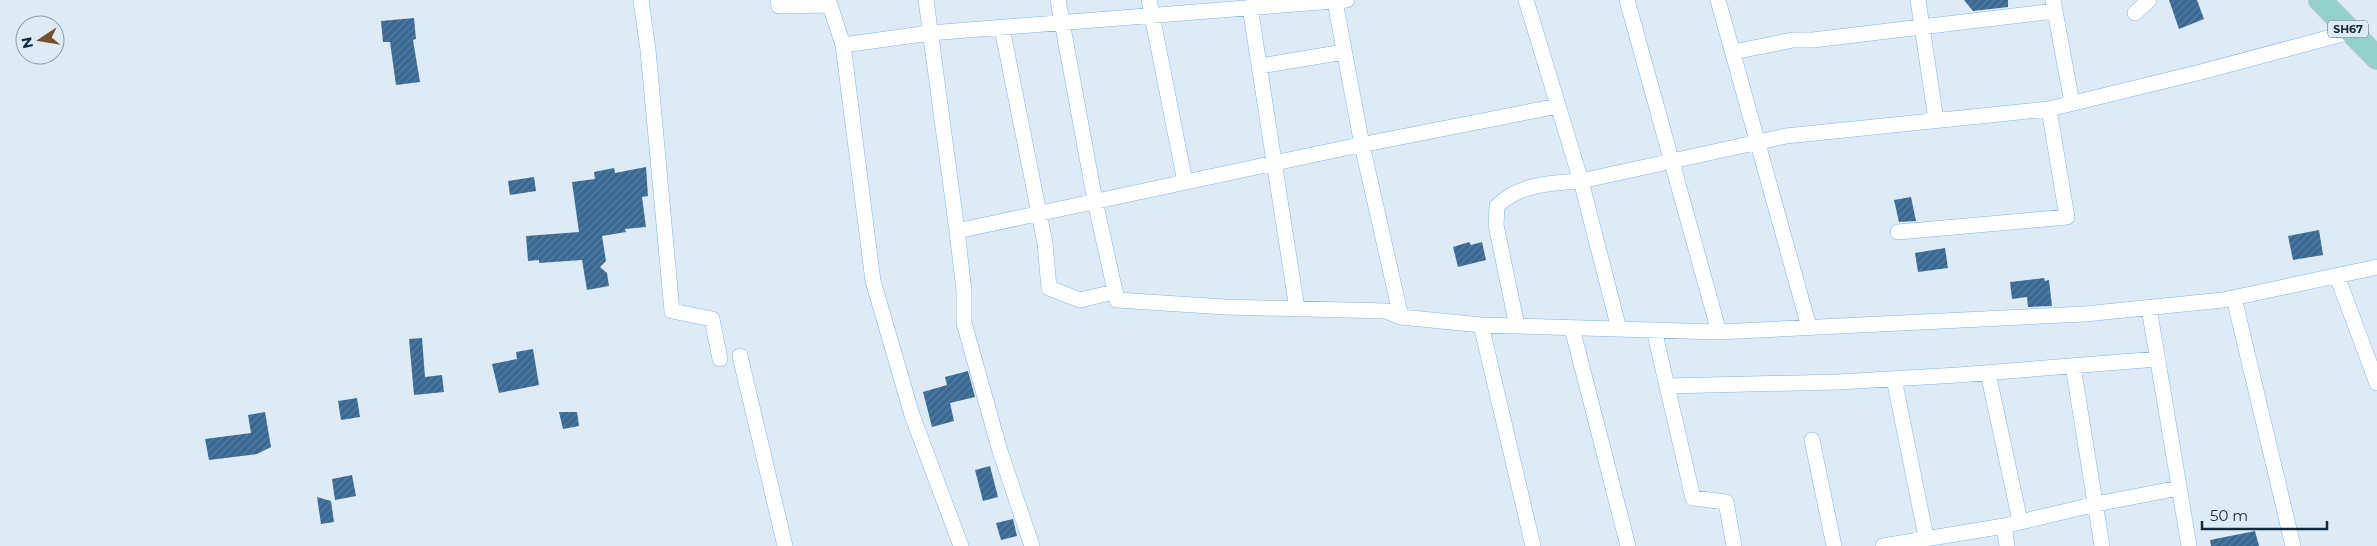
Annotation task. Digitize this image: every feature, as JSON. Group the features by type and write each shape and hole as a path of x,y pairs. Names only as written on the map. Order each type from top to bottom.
{"main road":[{"name":"SH67","path":"2320,0 2377,58"}],"street":[{"path":"641,0 648,50 672,310 712,319 720,359"},
{"path":"778,0 779,6 830,5 843,45 873,282 912,415 961,546"},
{"path":"926,0 957,231 964,292 964,323 1000,451 1032,546"},
{"path":"1058,0 1064,24 1095,202 1117,300 1386,312 1401,317 1517,326 1719,332 2086,314 2149,308 2234,298 2377,267"},
{"path":"1526,0 1581,181 1620,329"},
{"path":"1627,0 1719,332"},
{"path":"1718,0 1809,327"},
{"path":"1918,0 1936,120"},
{"path":"2135,13 2149,0"},
{"path":"843,45 930,33 1064,24 1150,8 1250,7 1282,3 1341,1 1344,52 1362,145 1401,317"},
{"path":"1732,52 1793,40 1812,40 1922,27 2054,6 2072,104"},
{"path":"1250,7 1297,309"},
{"path":"1150,8 1186,182"},
{"path":"1002,28 1045,243 1049,288 1080,300 1114,292"},
{"path":"1517,326 1496,225 1497,206 1505,198 1519,191 1546,184 1581,181 1786,136 2049,109 2201,72 2350,32"},
{"path":"1260,66 1344,52"},
{"path":"957,231 1275,163 1558,106"},
{"path":"1898,232 2067,217 2049,109"},
{"path":"2337,276 2377,384"},
{"path":"2234,298 2294,546"},
{"path":"2149,308 2189,546"},
{"path":"1481,324 1533,546"},
{"path":"1572,328 1628,546"},
{"path":"1654,330 1693,498 1726,502 1734,546"},
{"path":"740,356 785,546"},
{"path":"1667,386 1894,379 2158,359"},
{"path":"2073,366 2102,546"},
{"path":"1988,373 2020,521"},
{"path":"1894,379 1926,538"},
{"path":"1812,440 1834,546"},
{"path":"1884,546 2004,526 2096,504 2179,488"},
{"path":"2004,526 2007,546"}],"building":[{"path":"1964,0 2008,0 2008,7 1973,11"},
{"path":"2169,0 2197,0 2204,19 2179,29"},
{"path":"414,18 416,39 413,40 420,82 396,85 390,42 383,42 381,21"},
{"path":"646,167 648,196 642,197 646,227 625,229 626,232 602,236 606,261 600,267 607,273 609,286 587,290 582,260 539,263 539,260 528,261 526,236 579,232 572,182 595,179 594,172 614,168 615,173"},
{"path":"534,177 536,191 510,195 508,181"},
{"path":"1911,197 1916,221 1899,222 1894,200"},
{"path":"2319,230 2323,255 2293,260 2288,236"},
{"path":"1469,242 1471,245 1482,242 1486,260 1458,267 1453,247"},
{"path":"1945,248 1948,268 1918,272 1915,253"},
{"path":"2044,278 2045,281 2049,280 2052,306 2028,307 2027,297 2012,299 2010,282"},
{"path":"422,338 425,377 442,375 444,392 414,395 409,339"},
{"path":"533,349 539,385 499,393 492,364 517,359 516,352"},
{"path":"968,371 975,397 950,403 954,421 932,427 923,392 947,385 945,377"},
{"path":"357,398 360,417 341,420 338,401"},
{"path":"265,412 271,447 257,454 209,460 205,439 251,433 248,415"},
{"path":"559,412 577,412 579,426 563,429"},
{"path":"990,466 998,497 983,501 975,470"},
{"path":"352,475 356,496 335,500 332,479"},
{"path":"317,497 331,501 334,522 321,524"},
{"path":"1013,519 1017,536 1001,540 996,523"},
{"path":"2255,531 2259,546 2211,546 2210,540"}]}
